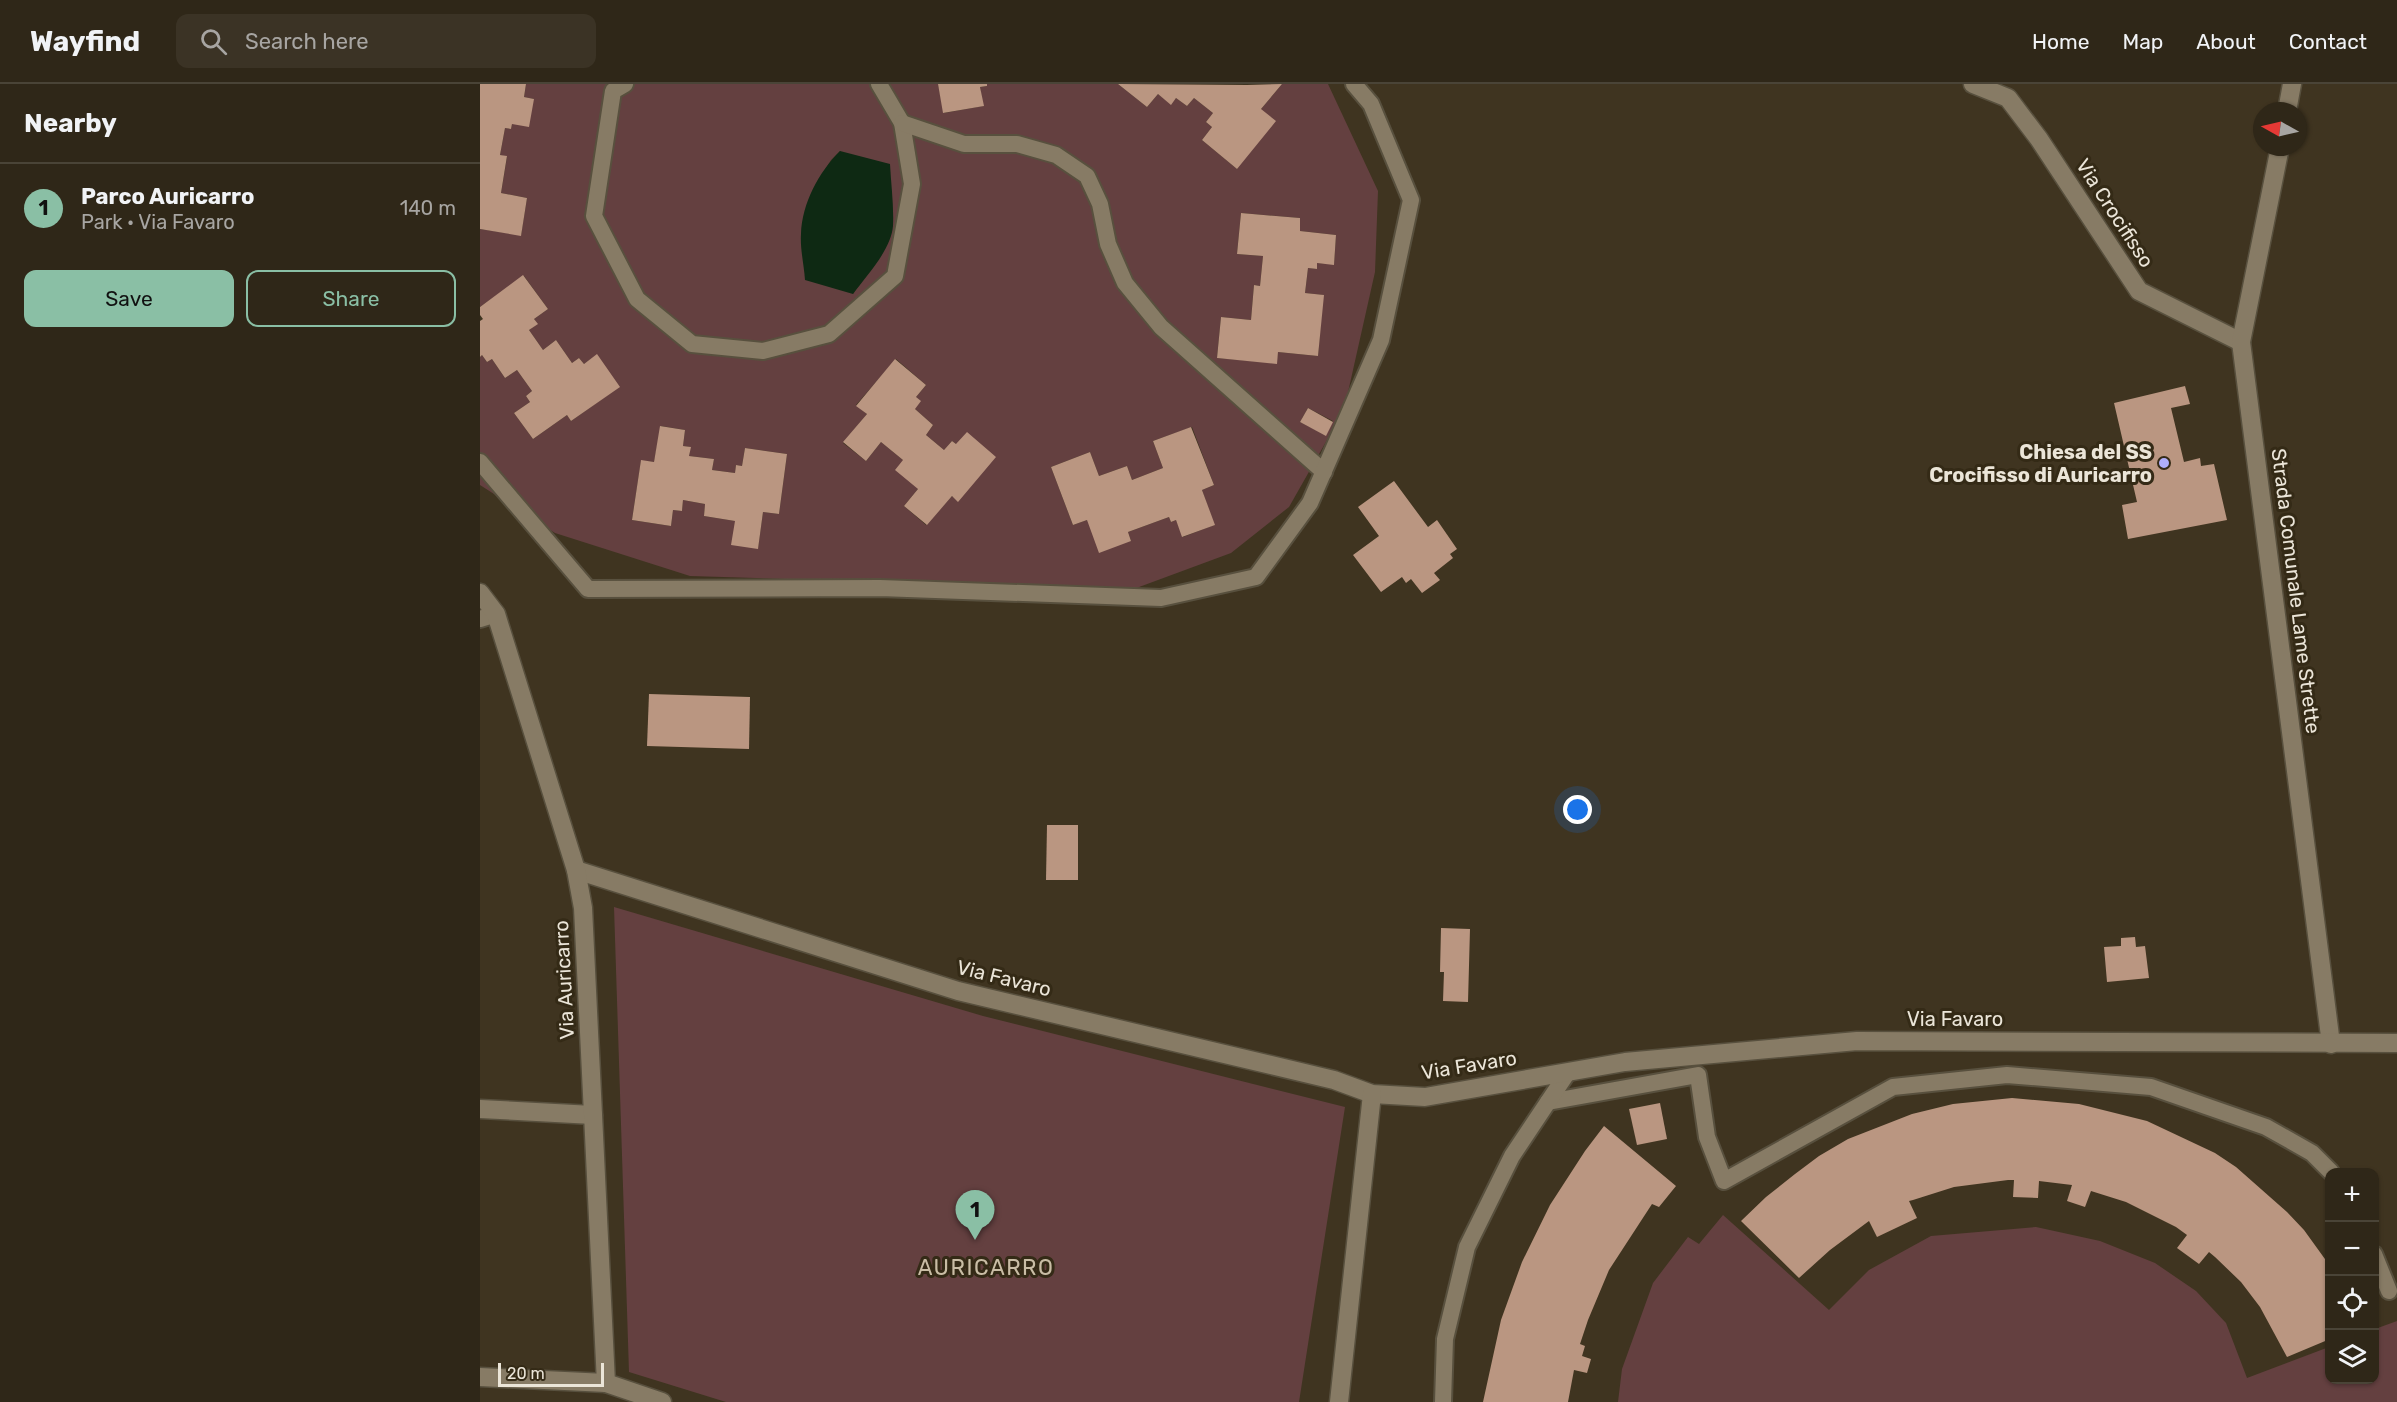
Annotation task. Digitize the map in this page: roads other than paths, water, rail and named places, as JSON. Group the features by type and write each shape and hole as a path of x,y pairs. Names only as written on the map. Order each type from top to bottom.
{"street":[{"name":"Via Crocifisso","path":"1974,84 2008,98 2039,139 2139,291 2241,342"},
{"path":"2289,102 2292,84"},
{"name":"Strada Comunale Lame Strette","path":"2278,156 2241,342 2331,1044"},
{"name":"Via Auricarro","path":"480,593 576,870 583,908 606,1383"},
{"name":"Via Favaro","path":"576,870 958,991 1335,1080 1372,1094 1425,1097 1625,1062 1857,1041 2397,1043"},
{"path":"1339,1402 1372,1094"},
{"path":"480,1109 592,1115"},
{"path":"480,1377 606,1383 662,1402"}],"lane":[{"path":"613,86 594,216 637,298 692,344 763,351 829,334 895,276 912,184 902,123 879,84"},
{"path":"480,462 588,589 880,588 1161,598 1256,577 1311,503 1381,340 1411,200 1371,104 1354,84"},
{"path":"902,123 964,144 1017,144 1036,149 1056,155 1087,176 1100,204 1108,244 1125,283 1132,292 1161,327 1324,472"},
{"path":"1443,1402 1445,1338 1467,1247 1512,1156 1568,1072"},
{"path":"1548,1102 1698,1075 1707,1137 1724,1181 1893,1087 2007,1075 2151,1087 2266,1127 2312,1153 2326,1168"},
{"path":"2379,1266 2389,1291"}],"place":[{"name":"Chiesa del SS Crocifisso di Auricarro","path":"2164,463"},
{"name":"Parco Auricarro","path":"975,1240"}],"district":[{"name":"AURICARRO","path":"986,1267"}]}
